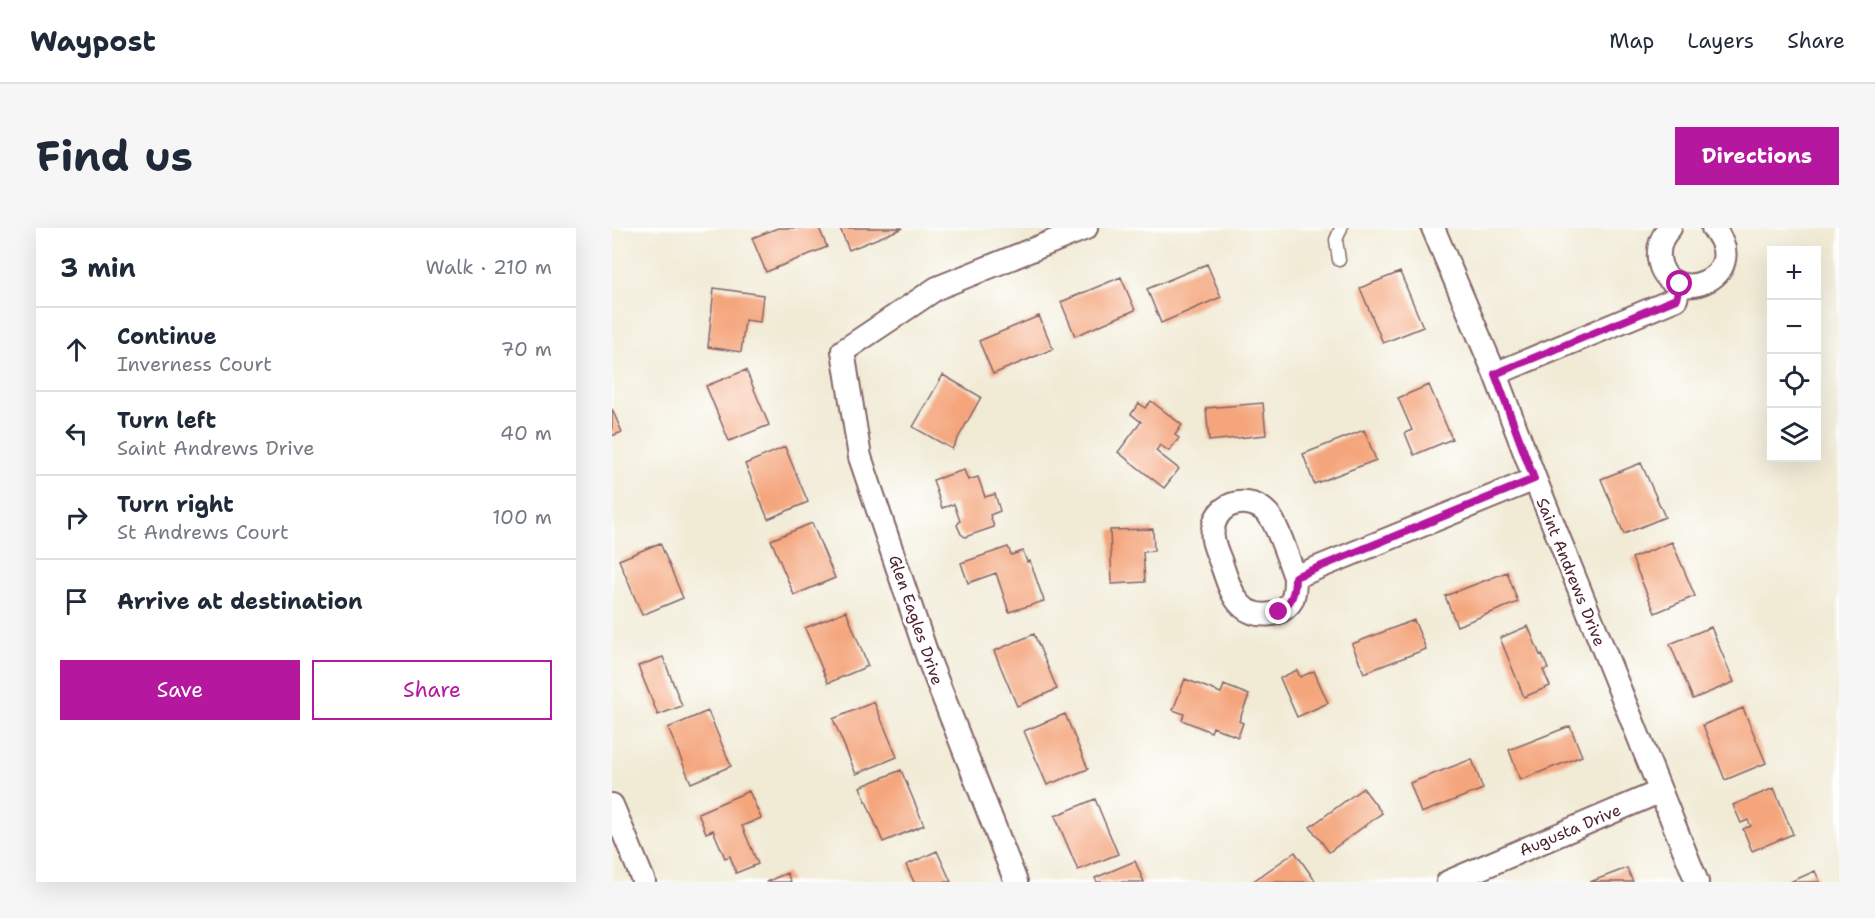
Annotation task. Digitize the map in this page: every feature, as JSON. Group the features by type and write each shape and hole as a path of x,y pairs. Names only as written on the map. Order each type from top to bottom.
{"street":[{"name":"Glen Eagles Drive","path":"1016,882 928,658 860,457 843,351 937,288 1086,228"},
{"name":"Saint Andrews Drive","path":"1433,228 1495,374 1534,479 1697,882"},
{"path":"1670,228 1660,242 1659,262 1671,279 1691,286 1713,279 1724,260 1724,248 1713,228"},
{"path":"1495,374 1676,299 1680,284"},
{"path":"1295,577 1534,479"},
{"path":"1244,502 1263,509 1271,516 1295,577 1292,599 1279,612 1258,615 1241,606 1213,542 1213,528 1224,508 1233,503 1244,502"},
{"name":"Augusta Drive","path":"1448,882 1659,792"},
{"path":"612,805 644,882"}],"lane":[{"path":"1339,260 1336,240 1341,228"}],"building":[{"path":"778,228 819,228 827,247 766,272 752,238"},
{"path":"840,228 903,228 849,250"},
{"path":"1207,264 1221,297 1161,323 1147,289"},
{"path":"1400,272 1423,327 1383,343 1360,288"},
{"path":"1121,277 1135,310 1075,336 1061,302"},
{"path":"714,288 763,295 760,322 745,320 741,352 708,347"},
{"path":"1039,316 1053,349 993,374 979,341"},
{"path":"746,370 769,425 729,441 706,386"},
{"path":"943,375 981,397 952,449 913,427"},
{"path":"1429,385 1452,439 1414,455 1405,433 1412,430 1398,398"},
{"path":"1151,401 1182,425 1175,435 1179,438 1169,451 1160,445 1156,451 1179,469 1164,488 1118,452 1141,422 1131,414 1139,403 1145,408"},
{"path":"1263,403 1266,435 1209,441 1206,408"},
{"path":"612,409 622,432 612,436"},
{"path":"1364,430 1376,460 1314,484 1303,454"},
{"path":"785,447 808,502 768,519 745,464"},
{"path":"1641,463 1665,517 1624,534 1601,479"},
{"path":"964,470 968,480 978,477 985,497 995,494 1000,511 990,515 994,527 965,537 957,525 960,521 954,504 942,508 933,480"},
{"path":"812,523 835,578 794,595 771,540"},
{"path":"1153,529 1154,551 1143,552 1145,582 1112,584 1110,530"},
{"path":"1672,542 1695,596 1655,613 1632,558"},
{"path":"660,543 683,598 642,615 619,560"},
{"path":"1008,547 1011,555 1023,551 1027,562 1030,561 1044,601 1009,612 996,573 968,583 961,563"},
{"path":"1507,572 1518,602 1457,626 1445,596"},
{"path":"846,611 868,666 828,683 805,628"},
{"path":"1414,620 1426,649 1364,673 1352,644"},
{"path":"1528,626 1548,669 1543,670 1550,686 1524,697 1500,638"},
{"path":"1711,627 1734,682 1693,699 1670,644"},
{"path":"1034,634 1057,689 1017,706 994,651"},
{"path":"663,657 682,706 658,715 638,666"},
{"path":"1297,670 1300,677 1314,671 1328,703 1297,717 1280,678"},
{"path":"1185,679 1221,693 1224,685 1249,695 1239,721 1243,723 1238,737 1213,727 1211,732 1182,720 1184,714 1173,710"},
{"path":"874,702 897,757 856,774 833,719"},
{"path":"1743,708 1766,763 1725,780 1703,725"},
{"path":"708,711 731,766 691,783 668,728"},
{"path":"1065,714 1088,769 1047,785 1024,731"},
{"path":"1570,726 1582,756 1520,780 1509,750"},
{"path":"1472,759 1483,789 1421,813 1410,783"},
{"path":"901,770 924,825 883,842 860,787"},
{"path":"1363,788 1382,813 1329,852 1310,827"},
{"path":"1774,788 1793,834 1752,851 1743,829 1751,826 1748,820 1741,823 1733,805"},
{"path":"749,791 761,818 742,826 758,864 736,873 730,856 725,858 713,830 706,833 698,813"},
{"path":"1095,799 1118,854 1078,870 1055,816"},
{"path":"937,851 951,882 914,882 906,865"},
{"path":"1295,852 1316,882 1252,882"},
{"path":"1135,861 1144,882 1097,882 1095,878"},
{"path":"1627,868 1633,882 1590,882"},
{"path":"1815,871 1820,882 1790,882"},
{"path":"787,873 791,882 766,882"}],"route":[{"path":"1279,612 1292,599 1295,577 1534,479 1495,374 1676,299 1680,284"}]}
